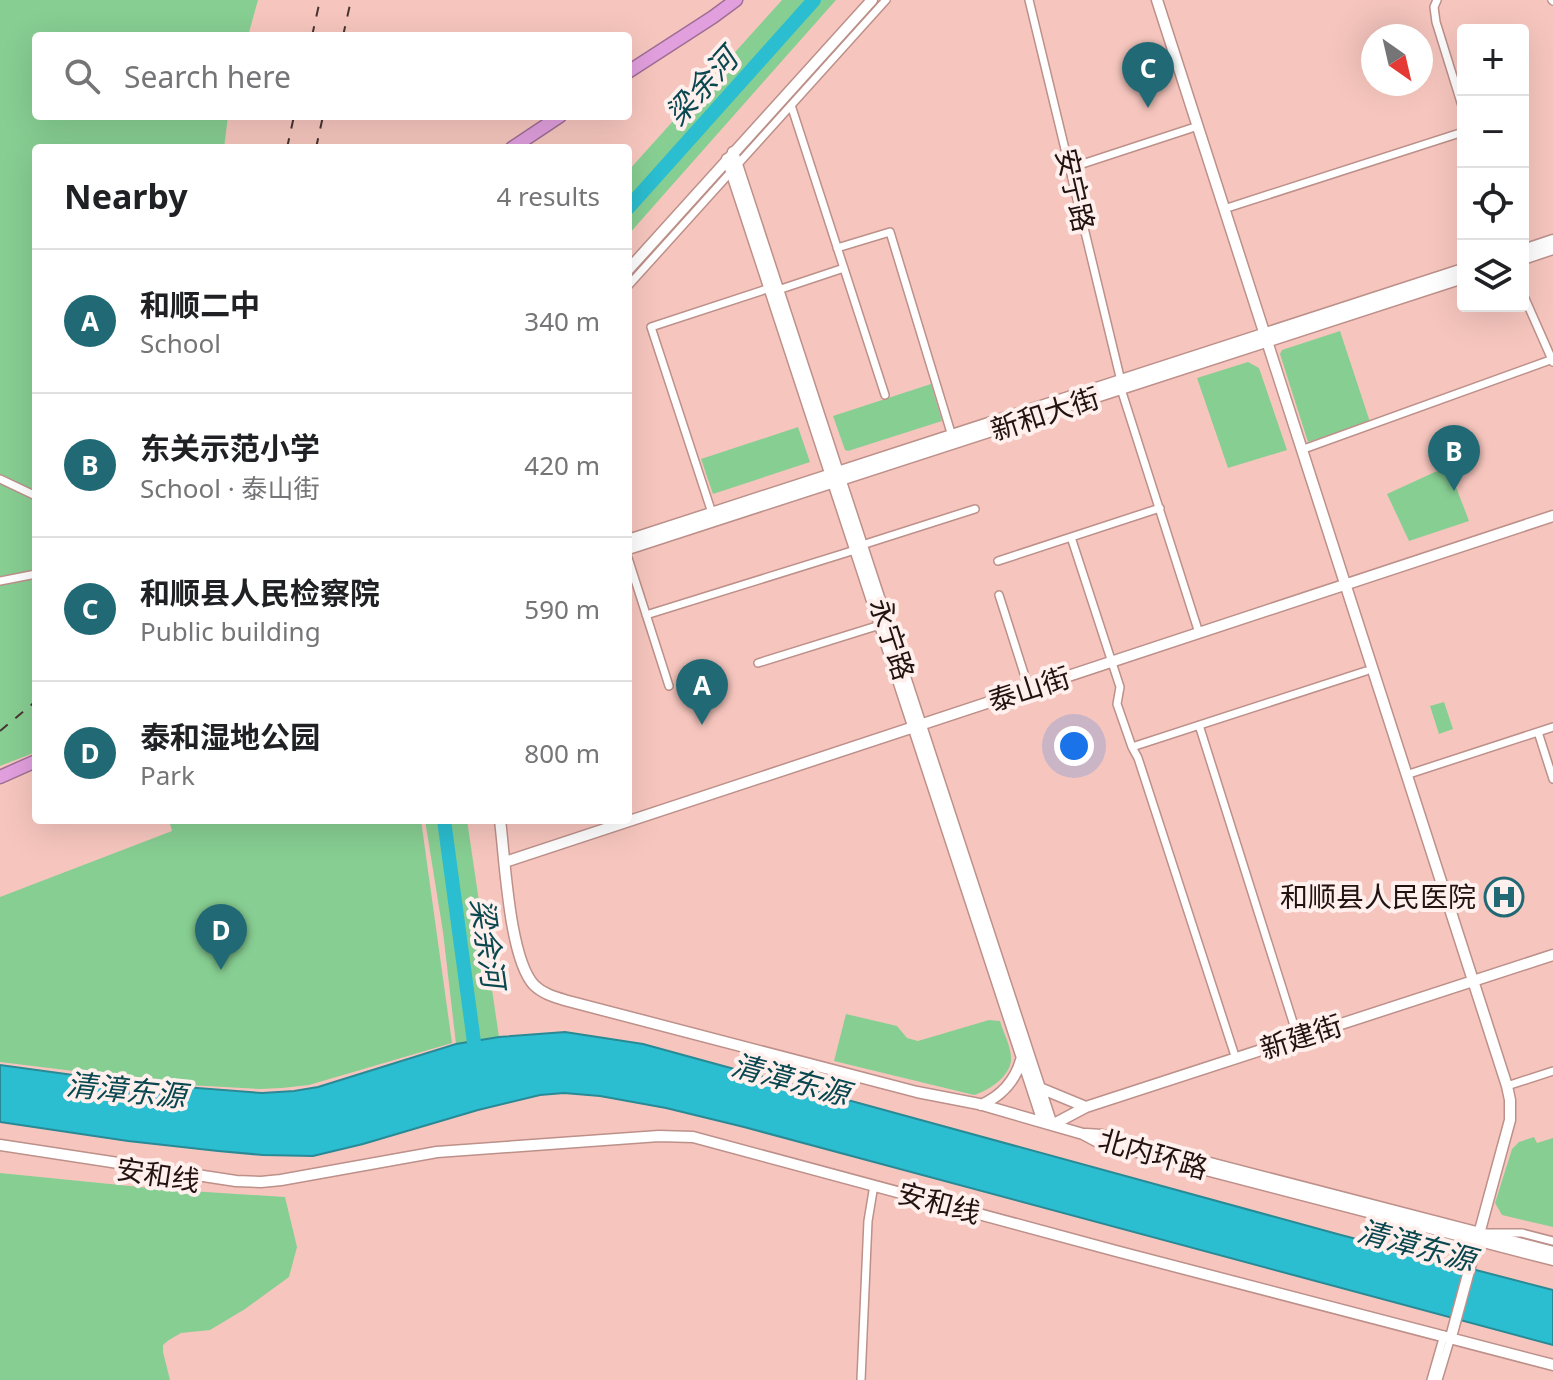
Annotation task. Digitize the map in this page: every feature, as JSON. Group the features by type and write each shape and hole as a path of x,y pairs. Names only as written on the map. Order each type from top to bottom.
{"highway":[{"path":"632,69 736,0"},
{"path":"518,144 554,120"},
{"path":"0,777 32,763"}],"main road":[{"path":"632,266 732,161 872,0"},
{"path":"1150,0 1301,450 1366,671 1507,1086 1510,1120 1447,1336"},
{"path":"1157,0 1342,585 1406,775 1501,1088 1504,1111 1476,1236"},
{"name":"永宁路","path":"732,161 1022,1058 1047,1124"},
{"path":"1529,248 1553,240"},
{"path":"1529,257 1553,249"},
{"name":"新和大街","path":"1263,339 1457,271"},
{"name":"新和大街","path":"632,539 1457,280"},
{"name":"新和大街","path":"632,548 952,436 1121,385"},
{"name":"泰山街","path":"632,820 1553,516"},
{"name":"永宁路","path":"858,547 880,625 1040,1088 1047,1124"},
{"name":"北内环路","path":"500,824 513,927 521,964 530,980 546,994 917,1092 981,1105 1083,1134 1098,1142 1476,1236 1553,1252"},
{"name":"泰山街","path":"505,862 621,824"},
{"name":"新建街","path":"1047,1124 1086,1107 1553,955"},
{"path":"981,1105 1007,1087 1022,1058"},
{"path":"1040,1088 1086,1107"},
{"name":"安和线","path":"0,1145 249,1182 281,1180 437,1152 677,1136 712,1141 1100,1247 1553,1365"},
{"name":"安和线","path":"0,1151 248,1188 281,1186 316,1174"},
{"name":"北内环路","path":"1476,1236 1553,1260"}],"street":[{"path":"632,281 732,161 791,105 886,0"},
{"name":"安宁路","path":"1029,0 1121,385 1199,633"},
{"path":"1437,0 1434,7 1436,22 1459,96"},
{"path":"791,105 885,395"},
{"path":"1070,168 1192,128"},
{"path":"1224,209 1457,134"},
{"path":"837,248 890,232 952,436"},
{"path":"712,513 651,327 844,268"},
{"path":"1301,450 1553,360 1529,307"},
{"path":"0,479 32,494"},
{"path":"998,561 1160,508"},
{"path":"646,615 975,509"},
{"path":"1071,537 1120,687 1117,704 1138,758 1236,1059"},
{"path":"632,571 669,686"},
{"path":"0,581 32,575"},
{"path":"999,595 1029,689"},
{"path":"758,663 880,625"},
{"path":"1132,747 1366,671"},
{"path":"1199,725 1298,1038"},
{"path":"1406,775 1553,727"},
{"path":"1538,732 1553,779"},
{"path":"1507,1086 1553,1071"},
{"path":"861,1380 868,1221 874,1185"},
{"path":"1476,1236 1522,1233 1553,1241"},
{"path":"1431,1380 1447,1336"},
{"path":"1438,1380 1447,1336"}],"green space":[{"path":"0,0 258,0 249,32 32,32 32,120 228,120 224,144 32,144 32,754 0,766"},
{"path":"782,0 836,0 632,230 632,167"},
{"path":"1340,331 1370,422 1308,442 1280,354 1282,350"},
{"path":"1248,362 1259,368 1287,450 1228,468 1197,378"},
{"path":"931,384 942,421 845,450 833,416"},
{"path":"798,427 810,462 713,494 701,459"},
{"path":"1448,466 1469,521 1409,541 1387,494"},
{"path":"1444,702 1453,729 1439,734 1430,706"},
{"path":"170,824 422,824 452,1043 309,1085 260,1089 188,1085 0,1062 0,897 172,831"},
{"path":"426,824 468,824 499,1037 456,1044 443,932"},
{"path":"846,1014 897,1026 907,1038 918,1041 989,1020 1000,1021 1010,1050 1010,1066 997,1082 974,1095 834,1061"},
{"path":"1534,1137 1537,1143 1553,1138 1553,1227 1502,1215 1495,1203 1512,1149 1519,1142"},
{"path":"0,1173 160,1189 285,1197 297,1247 289,1277 210,1330 181,1333 163,1345 170,1380 0,1380"}],"water":[{"name":"清漳东源","path":"565,1032 643,1044 1553,1290 1553,1345 744,1127 600,1096 540,1095 313,1156 218,1151 0,1122 0,1065 132,1083 262,1093 318,1087 456,1044"}],"waterway":[{"name":"梁余河","path":"632,204 814,0"},
{"name":"梁余河","path":"445,824 476,1057"}],"railway":[{"path":"313,32 320,0"},
{"path":"344,32 351,0"},
{"path":"288,144 293,120"},
{"path":"317,144 322,120"},
{"path":"0,731 32,704"}],"place":[{"name":"和顺县人民检察院","path":"1148,108"},
{"name":"东关示范小学","path":"1454,491"},
{"name":"和顺二中","path":"702,725"},
{"name":"和顺县人民医院","path":"1504,897"},
{"name":"泰和湿地公园","path":"221,970"}]}
